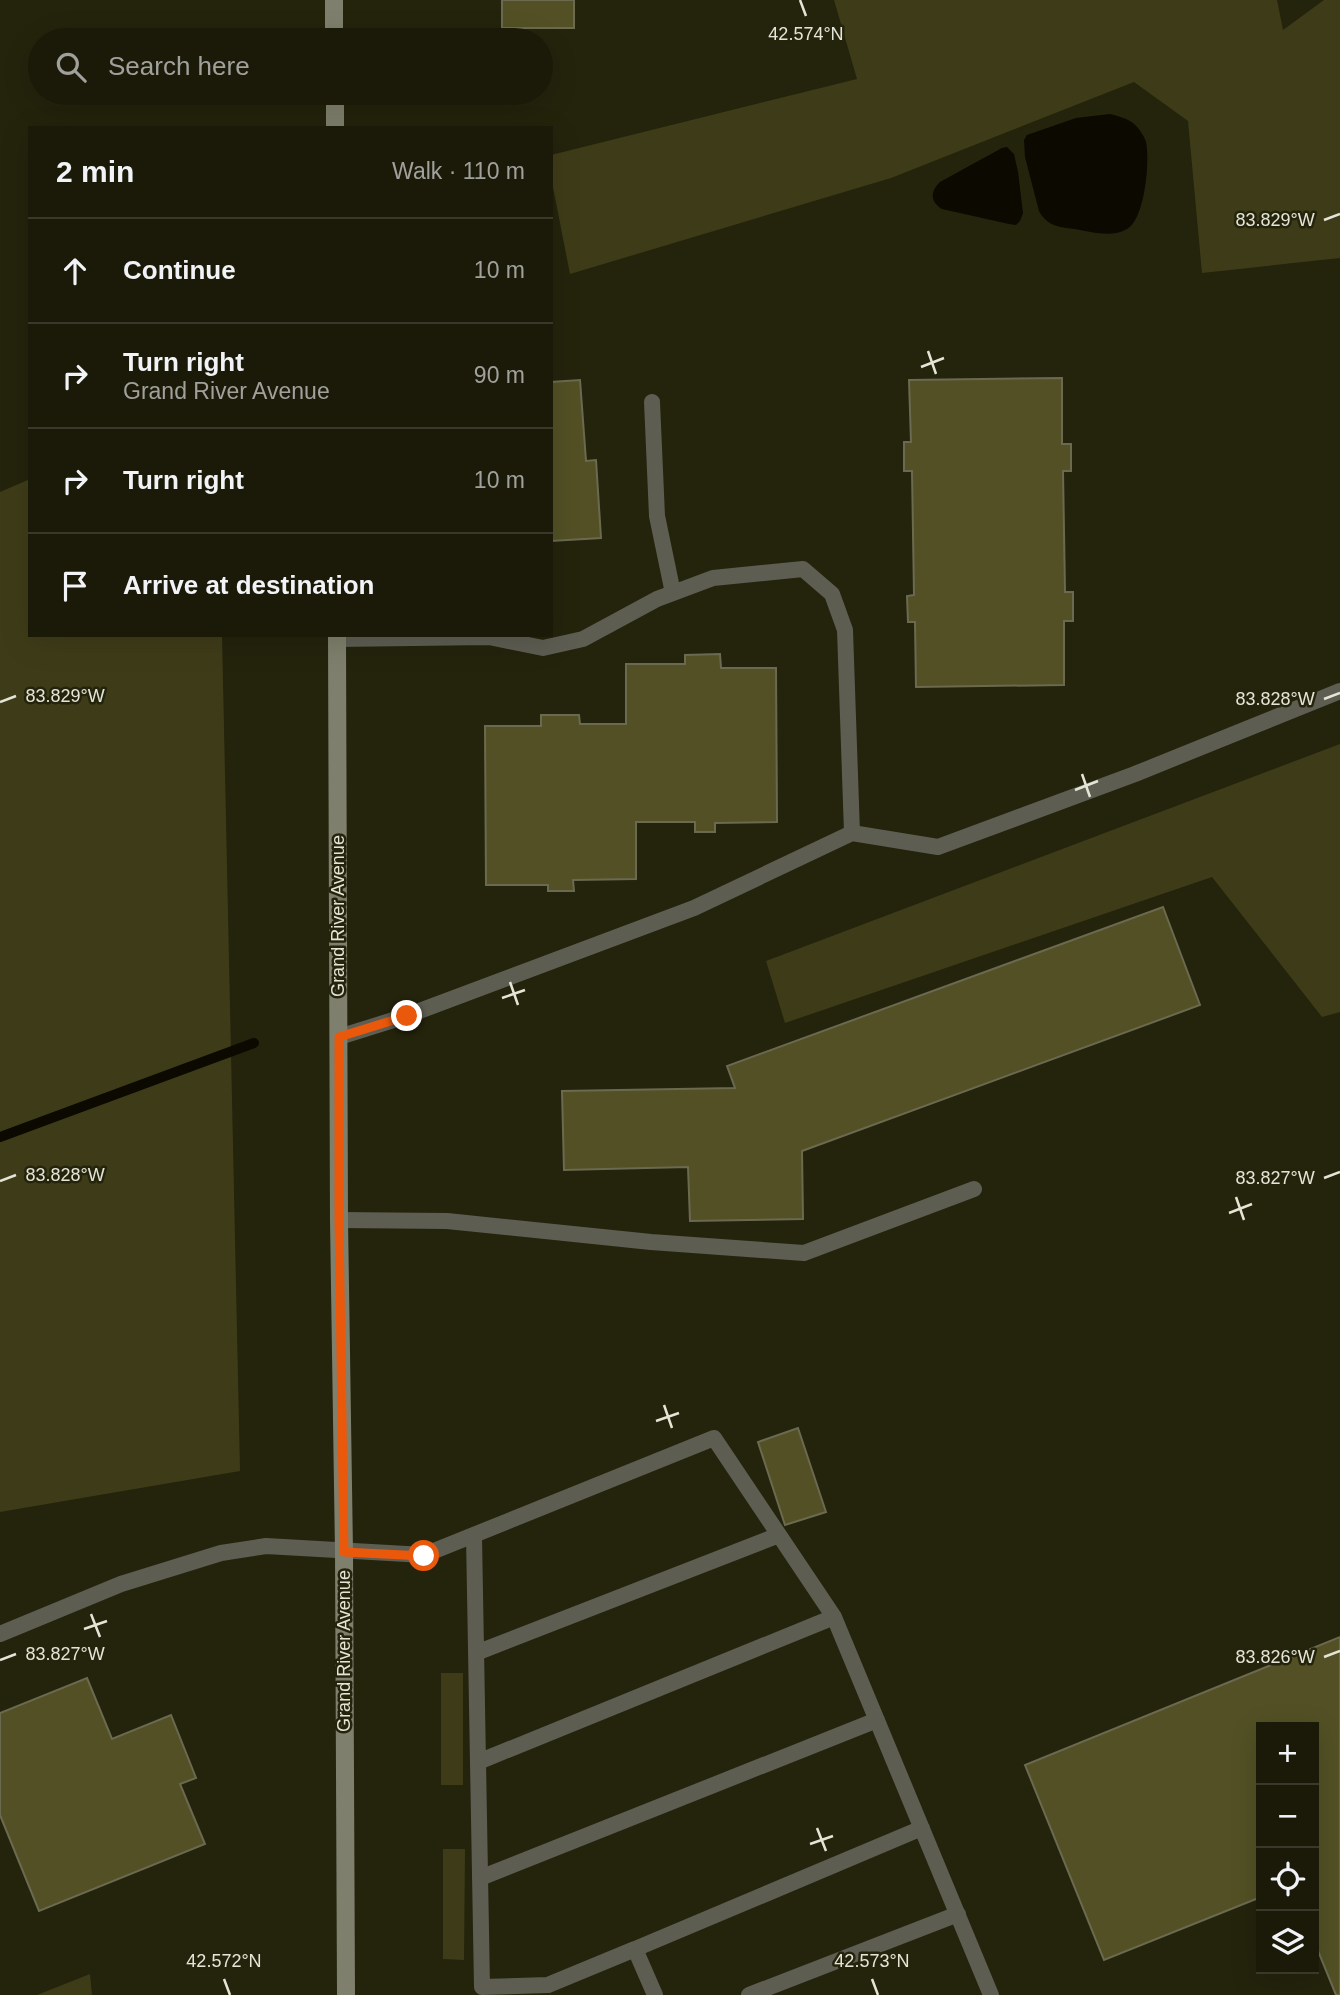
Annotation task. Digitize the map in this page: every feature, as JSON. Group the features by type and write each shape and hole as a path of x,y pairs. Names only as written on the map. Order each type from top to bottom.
{"main road":[{"path":"334,0 334,28"},
{"path":"335,105 335,126"},
{"name":"Grand River Avenue","path":"337,637 346,1995"}],"lane":[{"path":"652,402 657,516 673,593"},
{"path":"494,637 543,648 583,639 657,599 713,578 803,569 832,594 845,630 852,834"},
{"path":"339,1037 407,1016 694,908 852,834 938,847 1135,774 1340,691"},
{"path":"339,1220 447,1221 651,1242 804,1253 974,1189"},
{"path":"0,1634 121,1584 221,1553 266,1546 424,1556 714,1438 834,1617 991,1995"},
{"path":"476,1653 779,1535"},
{"path":"474,1536 482,1987 548,1985 922,1828"},
{"path":"478,1762 834,1617"},
{"path":"481,1878 877,1720"},
{"path":"750,1995 958,1914"},
{"path":"635,1950 655,1995"}],"shaded area":[{"path":"834,0 1277,0 1283,30 1324,0 1340,0 1340,258 1202,273 1188,121 1134,82 891,178 570,274 553,187 553,155 857,79"},
{"path":"1110,114 1132,122 1146,142 1145,189 1138,214 1127,229 1108,234 1050,223 1039,211 1025,157 1024,140 1027,135 1076,118"},
{"path":"1007,147 1014,154 1023,213 1016,225 942,209 935,203 933,193 940,182"},
{"path":"28,480 28,637 222,637 240,1471 0,1512 0,492"},
{"path":"1340,744 1340,1012 1322,1017 1212,877 785,1023 766,961"},
{"path":"441,1673 463,1673 463,1785 441,1785"},
{"path":"443,1849 465,1849 464,1960 443,1959"},
{"path":"90,1974 92,1995 37,1995"}],"building":[{"path":"502,0 574,0 574,28 502,28"},
{"path":"1062,378 1062,444 1071,444 1071,471 1063,471 1065,592 1073,592 1073,621 1064,621 1064,685 916,687 915,622 908,622 907,596 914,595 912,471 904,471 904,442 911,442 909,380"},
{"path":"580,380 586,461 596,460 601,538 553,541 553,382"},
{"path":"720,654 721,668 776,668 777,822 715,823 715,832 695,832 695,822 636,822 636,879 573,880 574,891 548,891 548,885 486,885 485,726 541,726 541,715 579,715 580,724 626,724 626,664 685,664 685,655"},
{"path":"1163,907 1200,1005 802,1151 803,1219 690,1221 688,1167 564,1170 562,1091 735,1088 727,1066"},
{"path":"798,1428 826,1512 785,1525 758,1442"},
{"path":"1340,1637 1340,1995 1336,1995 1319,1953 1319,1722 1256,1722 1256,1899 1104,1960 1025,1765"},
{"path":"87,1678 112,1739 171,1715 196,1778 180,1784 205,1844 39,1911 0,1815 0,1713"}],"waterway":[{"path":"0,1137 254,1043"}],"route":[{"path":"407,1016 339,1037 344,1552 424,1556"}]}
